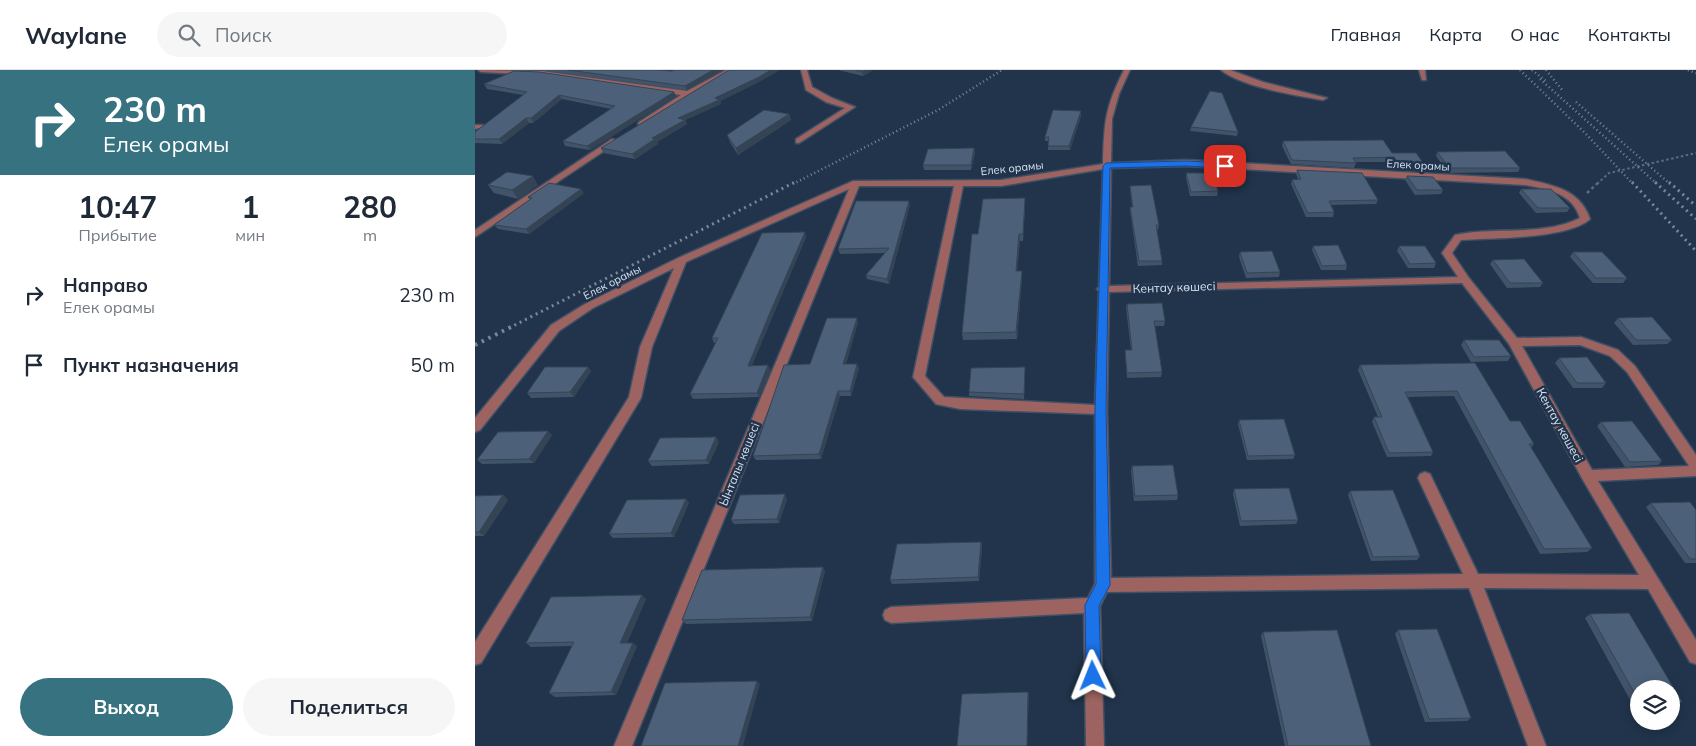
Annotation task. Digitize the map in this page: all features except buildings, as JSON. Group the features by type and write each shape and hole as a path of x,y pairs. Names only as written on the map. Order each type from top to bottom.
{"street":[{"path":"475,76 481,70 551,74 689,94"},
{"path":"635,128 731,70"},
{"path":"799,141 851,107 829,100 809,88 804,70"},
{"path":"1095,746 1092,605 1103,585 1102,289 1107,119 1115,94 1127,70"},
{"path":"1224,70 1247,81 1284,92 1323,98"},
{"path":"1422,70 1424,79"},
{"path":"475,234 620,137"},
{"name":"Елек орамы","path":"475,427 555,328 589,306 682,260 857,183 1001,182 1106,166 1186,164 1525,182 1556,189 1577,200"},
{"path":"959,182 919,377 940,401 960,404 1101,410"},
{"name":"Ынталы көшесі","path":"623,746 857,183"},
{"path":"1465,280 1447,253 1458,237 1544,230 1577,224 1585,218 1583,208 1577,200"},
{"path":"475,658 635,398 646,348 682,260"},
{"name":"Кентау көшесі","path":"1102,289 1465,280 1514,342 1588,476 1696,656"},
{"path":"1514,342 1581,341 1614,353 1631,369 1696,466"},
{"path":"1588,476 1696,471"},
{"path":"1425,478 1474,581 1537,746"},
{"path":"1103,585 1474,581 1652,582"},
{"path":"891,615 1092,605"}],"path":[{"path":"1577,200 1609,173 1696,153"}],"railway":[{"path":"793,184 938,110 1002,70"},
{"path":"1520,70 1586,134 1633,184"},
{"path":"1532,70 1546,81"},
{"path":"1546,70 1563,91"},
{"path":"1688,70 1696,73"},
{"path":"1540,79 1657,184"},
{"path":"1576,102 1670,184"},
{"path":"509,328 795,182"},
{"path":"1632,182 1696,251"},
{"path":"1655,182 1696,219"},
{"path":"1669,182 1696,206"},
{"path":"475,345 509,328"}],"route":[{"path":"1093,676 1092,605 1103,585 1101,410 1106,166 1186,164 1225,166"}]}
